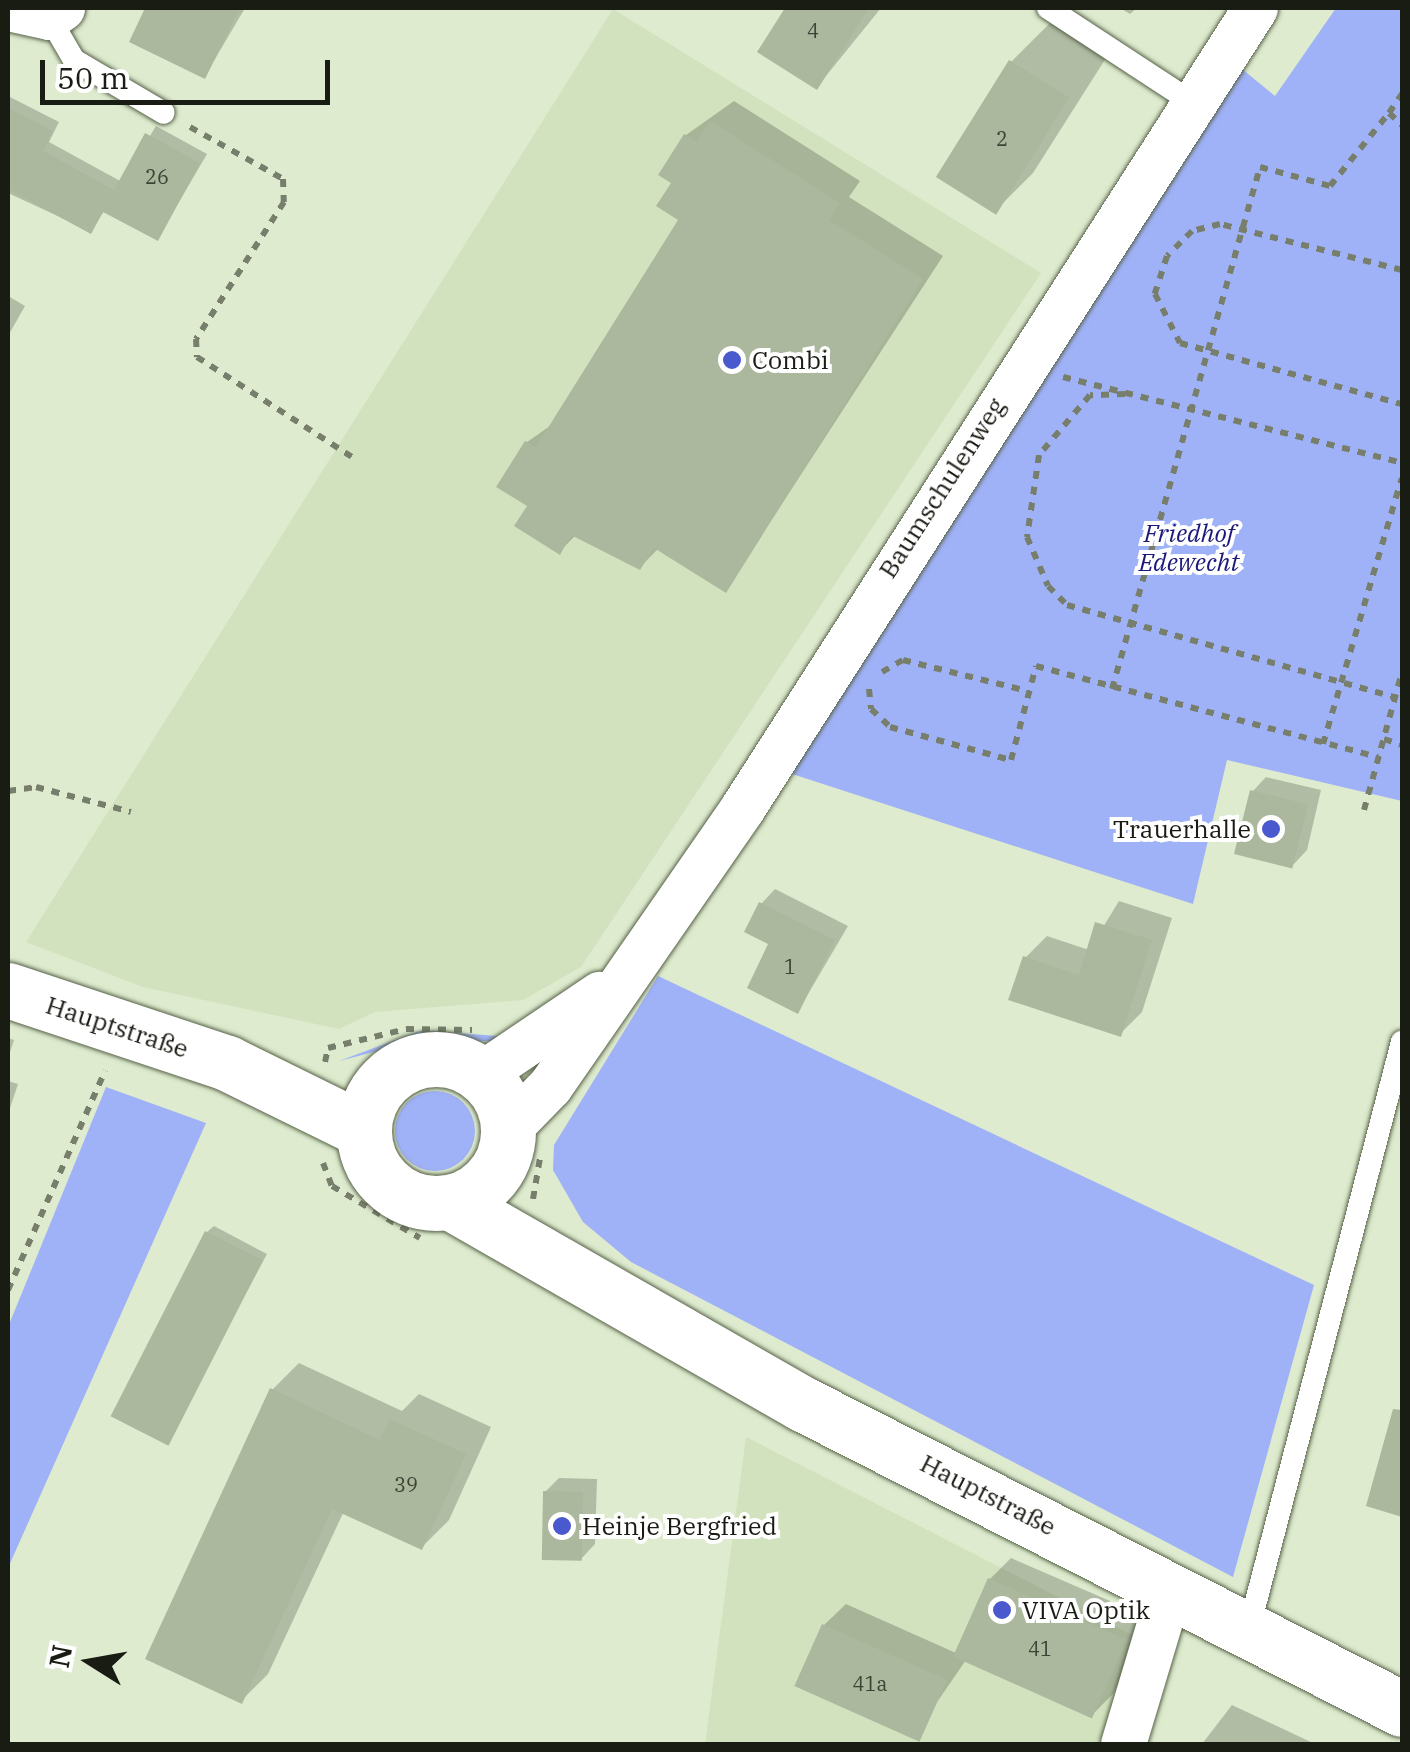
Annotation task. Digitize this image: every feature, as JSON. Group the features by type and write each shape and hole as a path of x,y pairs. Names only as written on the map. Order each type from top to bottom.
{"main road":[{"name":"Hauptstraße","path":"8,990 111,1058 227,1063 353,1124 392,1188 438,1222 576,1277 803,1404 1170,1587 1402,1709"},
{"path":"353,1124 414,1062 483,1053"},
{"name":"Hauptstraße","path":"483,1053 503,1149 576,1277"},
{"path":"438,1222 503,1149"}],"street":[{"name":"Baumschulenweg","path":"503,1149 632,970 1256,8"},
{"name":"Baumschulenweg","path":"483,1053 632,970"},
{"path":"1123,1744 1170,1587"}],"lane":[{"path":"1048,8 1193,103"},
{"path":"39,11 74,60 164,113"},
{"path":"1248,1628 1402,1042"}],"path":[{"path":"1112,689 1210,354 1260,166 1330,186 1402,94"},
{"path":"164,113 283,180 284,202 196,339 198,357 352,457"},
{"path":"1389,114 1402,125"},
{"path":"1402,270 1245,227 1192,231 1168,256 1155,294 1180,343 1402,404"},
{"path":"1028,354 1034,368 1402,463"},
{"path":"1125,394 1090,395 1058,424 1039,454 1027,537 1048,586 1067,605 1395,697"},
{"path":"1323,744 1402,478"},
{"path":"1028,691 903,660 868,684 872,709 890,727 1011,760 1036,666 1378,758"},
{"path":"1364,810 1402,672"},
{"path":"1384,740 1402,745"},
{"path":"8,790 36,787 132,812"},
{"path":"328,1048 440,1023 483,1053"},
{"path":"8,1290 111,1058"},
{"path":"353,1124 332,1186 438,1222"}],"shaded area":[{"path":"613,9 1041,273 581,967 523,1000 375,1012 339,1029 143,987 26,942"},
{"path":"746,1437 1142,1640 1113,1744 705,1744"}],"green space":[{"name":"Friedhof Edewecht","path":"1336,8 1402,8 1402,801 1227,760 1193,904 789,773 1242,69 1275,96"},
{"path":"658,976 1314,1285 1233,1577 631,1262 583,1222 553,1170 554,1145"},
{"path":"422,1030 509,1037 509,1041 412,1042 339,1061"},
{"path":"106,1087 206,1123 8,1568 8,1327"},
{"path":"435,1091 450,1094 463,1103 472,1116 472,1146 463,1159 450,1168 435,1171 420,1168 407,1159 398,1146 395,1131 398,1116 407,1103 420,1094"}],"building":[{"path":"145,8 240,8 205,79 129,42"},
{"path":"785,8 869,8 817,90 757,52"},
{"path":"1009,60 1069,98 996,215 936,177"},
{"path":"8,108 53,131 43,151 114,190 145,133 200,163 158,241 103,212 91,234 8,189"},
{"name":"Combi","path":"710,121 840,203 829,220 923,279 726,593 654,548 640,570 571,535 560,555 514,526 527,506 496,487 525,441 536,447 678,220 656,206 671,183 658,175 684,134 697,142"},
{"name":"Trauerhalle","path":"1250,790 1308,805 1292,869 1234,854"},
{"path":"759,902 835,940 798,1014 747,988 768,944 744,932"},
{"path":"1095,922 1152,940 1121,1037 1008,1000 1023,956 1079,975"},
{"path":"205,1231 263,1261 168,1446 111,1416"},
{"path":"270,1388 380,1440 390,1419 466,1454 422,1550 332,1509 242,1704 145,1659"},
{"path":"1393,1409 1402,1410 1402,1517 1366,1506"},
{"name":"Heinje Bergfried","path":"543,1491 583,1492 582,1561 542,1560"},
{"path":"988,1578 1127,1640 1092,1718 953,1657"},
{"path":"822,1624 947,1680 919,1742 794,1686"}],"place":[{"name":"Combi","path":"732,360"},
{"name":"Trauerhalle","path":"1271,829"},
{"name":"Heinje Bergfried","path":"562,1526"},
{"name":"VIVA Optik","path":"1002,1610"}]}
